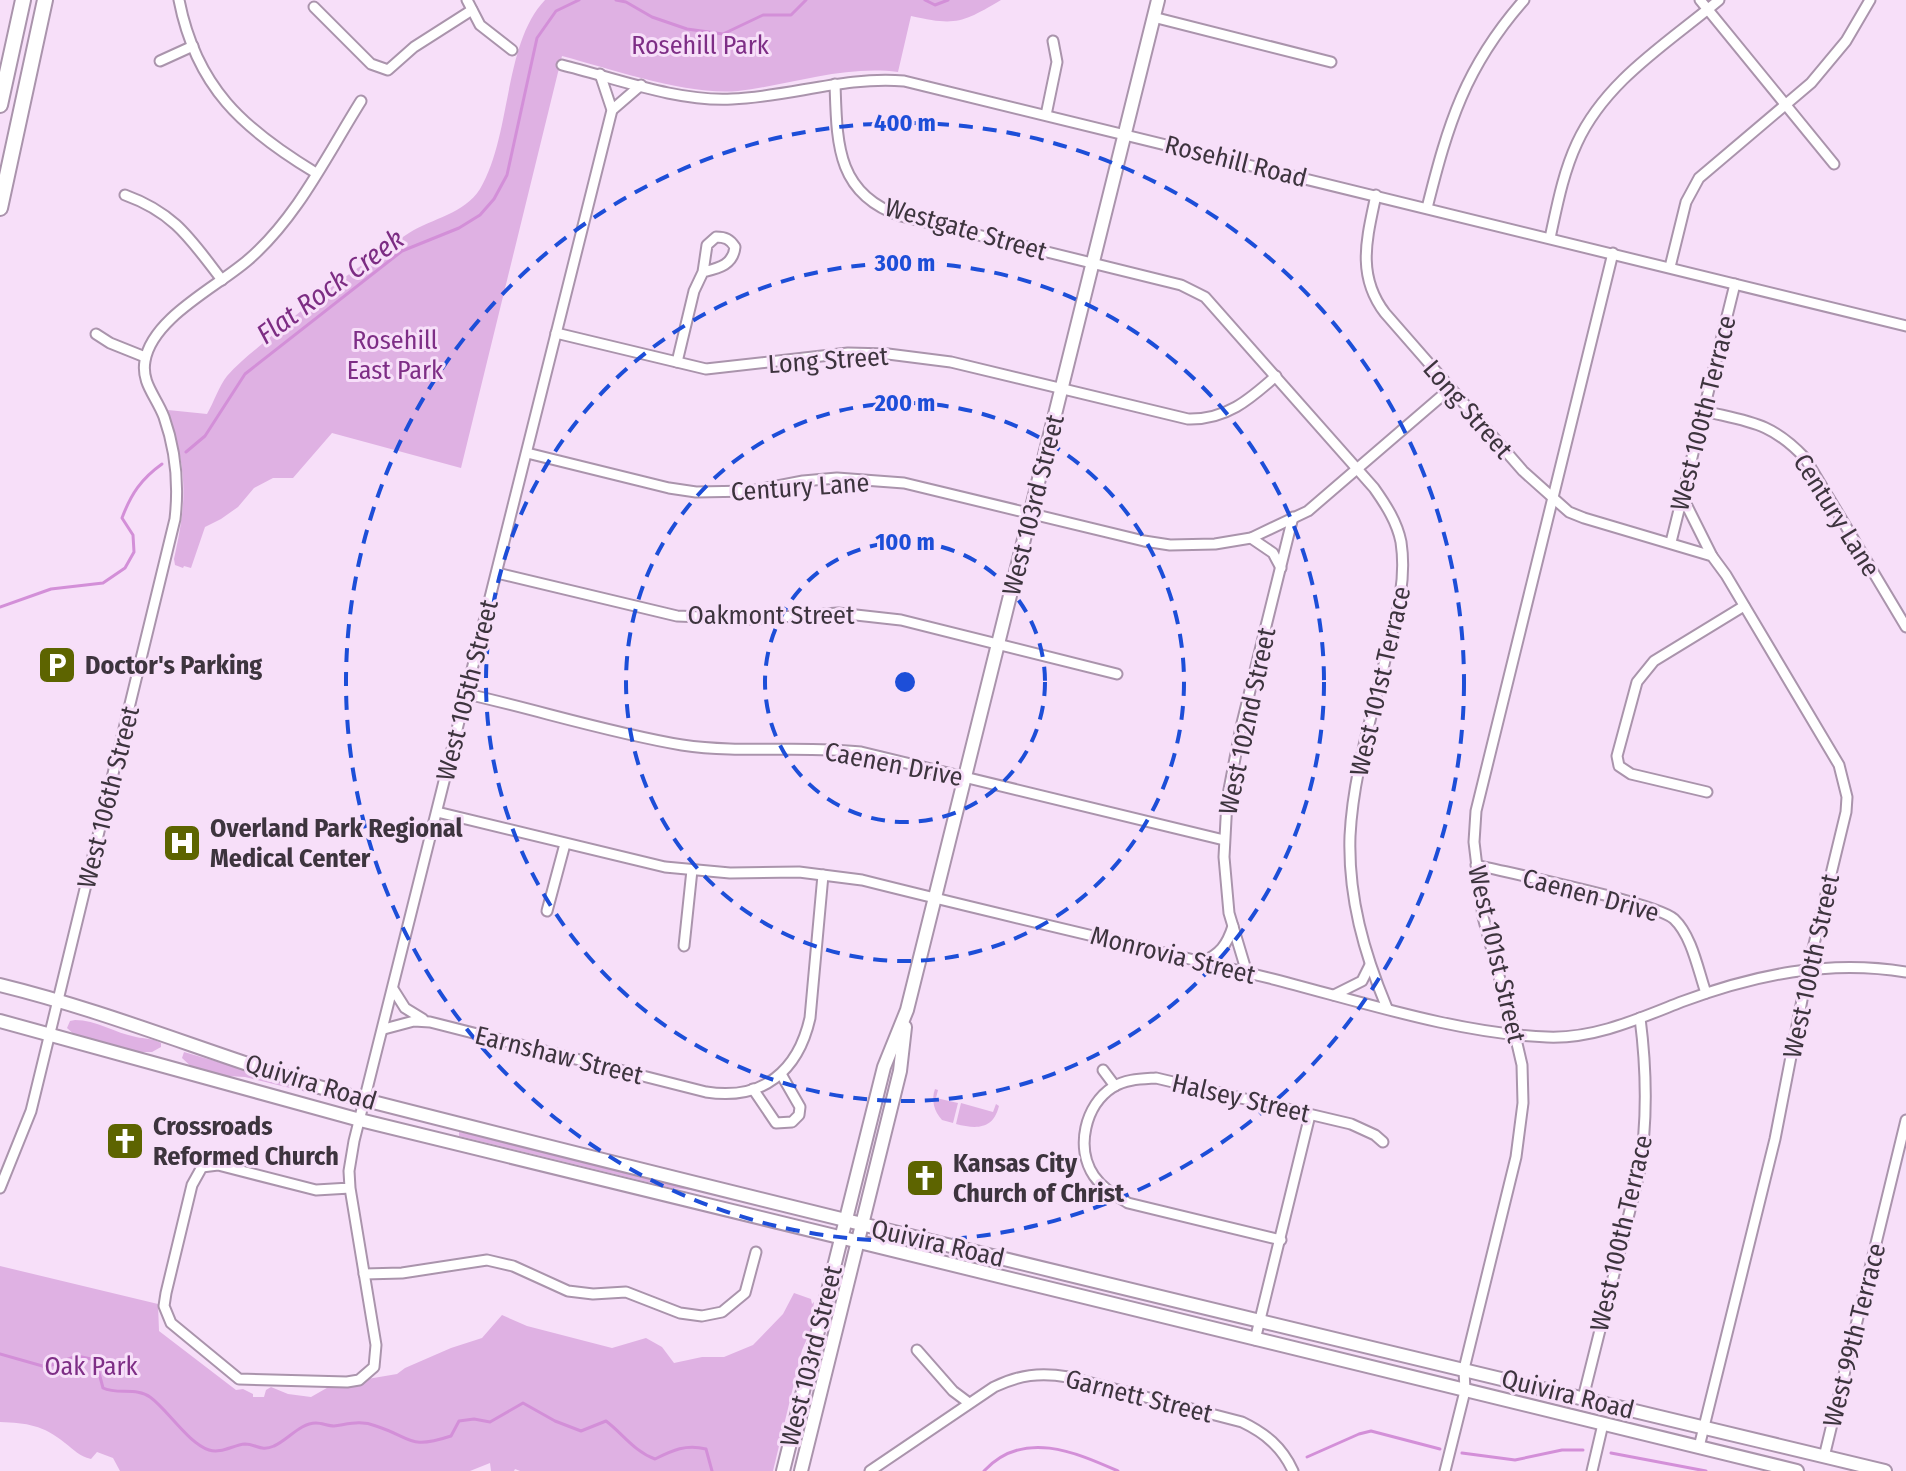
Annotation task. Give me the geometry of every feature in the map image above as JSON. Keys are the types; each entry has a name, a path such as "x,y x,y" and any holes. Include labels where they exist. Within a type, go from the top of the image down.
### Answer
{"highway":[{"path":"0,105 23,0"},
{"path":"0,208 45,0"}],"main road":[{"name":"West 103rd Street","path":"801,1471 900,1071 907,1010 1158,0"},
{"name":"Quivira Road","path":"0,985 60,1001 178,1042 365,1100 845,1220 1885,1471"},
{"name":"West 103rd Street","path":"783,1471 884,1067 907,1010"},
{"name":"Quivira Road","path":"0,1021 360,1120 1797,1471"}],"street":[{"path":"179,0 203,69 228,106 267,143 316,173"},
{"path":"467,0 480,25 512,50"},
{"path":"1427,208 1456,104 1488,45 1524,0"},
{"path":"1700,0 1834,164"},
{"path":"1550,238 1568,167 1587,123 1615,87 1719,0"},
{"path":"1670,267 1686,202 1699,178 1826,67 1857,26 1870,0"},
{"path":"314,7 371,64 388,70 414,47 472,10"},
{"path":"1153,17 1331,62"},
{"path":"1046,115 1057,62 1053,41"},
{"path":"160,61 193,46"},
{"name":"Rosehill Road","path":"562,65 688,96 733,99 877,78 904,81 1906,326"},
{"path":"600,74 612,110 641,85"},
{"name":"Westgate Street","path":"835,84 838,143 844,167 860,192 871,202 901,216 1093,263"},
{"path":"96,334 145,357 149,342 159,331 188,305 249,260 272,236 361,101"},
{"name":"West 105th Street","path":"350,1188 321,1191 218,1165 202,1167 192,1185 166,1293 166,1314 181,1333 239,1379 347,1382 359,1380 374,1367 376,1345 349,1171 612,110"},
{"path":"125,195 151,205 169,218 222,280"},
{"name":"Long Street","path":"1376,195 1364,264 1370,289 1385,313 1523,471 1569,512 1671,542"},
{"name":"West 101st Street","path":"1445,1471 1465,1391 1464,1369 1520,1136 1523,1079 1515,1035 1483,917 1474,842 1480,787 1613,253"},
{"name":"West 101st Terrace","path":"1093,263 1181,285 1205,297 1358,469 1393,518 1404,569 1399,603 1359,766 1350,838 1353,898 1370,965 1387,1008"},
{"path":"677,362 694,291 703,272"},
{"name":"West 100th Terrace","path":"1671,542 1735,284"},
{"name":"Long Street","path":"556,333 716,369 801,357 888,354 951,362 1197,420 1231,412 1276,376"},
{"name":"West 106th Street","path":"0,1188 31,1111 60,1001 175,519 174,456 163,414 143,375 145,357"},
{"name":"Century Lane","path":"527,453 696,492 751,491 826,479 904,483 1144,541 1170,545 1215,544 1251,538 1308,511 1451,388"},
{"name":"Century Lane","path":"1704,411 1764,426 1786,437 1805,458 1906,627"},
{"name":"West 100th Street","path":"1682,497 1712,556 1839,765 1847,797 1808,969 1775,1139 1699,1447"},
{"name":"West 102nd Street","path":"1247,973 1233,926 1225,877 1224,840 1231,773 1293,517"},
{"path":"1251,538 1273,553 1281,568"},
{"path":"1671,542 1712,556"},
{"name":"Oakmont Street","path":"497,573 677,616 721,620 823,613 871,615 1117,674"},
{"path":"1707,792 1631,774 1619,766 1617,756 1637,682 1643,672 1654,661 1744,606"},
{"name":"Caenen Drive","path":"467,694 683,745 748,750 829,748 886,758 1224,840"},
{"name":"Monrovia Street","path":"437,812 632,861 692,870 854,878 1387,1008 1515,1035 1550,1037 1604,1030 1754,977 1808,969 1859,968 1906,972"},
{"path":"547,911 565,844"},
{"name":"Caenen Drive","path":"1476,865 1669,915 1684,932 1706,993"},
{"path":"684,946 692,870"},
{"path":"781,1074 800,1107 799,1115 792,1122 776,1123 753,1089 781,1074 799,1052 810,1018 823,875"},
{"path":"1202,962 1216,956 1228,941 1233,926"},
{"path":"1334,995 1362,981 1370,965"},
{"name":"Earnshaw Street","path":"393,989 405,1008 430,1022"},
{"name":"West 100th Terrace","path":"1583,1398 1644,1144 1647,1084 1640,1018"},
{"name":"Earnshaw Street","path":"384,1029 414,1021 430,1022 717,1094 735,1094 753,1089"},
{"path":"1103,1070 1115,1086 1092,1111 1085,1133 1085,1153 1095,1177 1107,1191 1128,1203 1281,1240"},
{"name":"Halsey Street","path":"1115,1086 1140,1079 1171,1081 1363,1129 1383,1142"},
{"path":"1255,1340 1310,1115"},
{"name":"West 99th Terrace","path":"1824,1457 1906,1120"},
{"path":"364,1274 402,1273 475,1260 497,1261 568,1291 593,1294 626,1292 680,1313 702,1316 722,1312 745,1293 756,1252"},
{"path":"917,1350 953,1391 969,1403"},
{"name":"Garnett Street","path":"870,1471 994,1387 1022,1376 1051,1374 1242,1422 1277,1445 1293,1471"},
{"path":"1592,1471 1603,1424"}],"green space":[{"name":"Rosehill East Park","path":"545,0 1001,0 977,14 958,20 939,21 911,16 898,72 837,73 758,88 718,91 674,86 562,56 461,468 332,433 293,478 273,478 254,488 238,507 205,527 191,568 175,565 183,484 179,451 168,410 207,414 227,376 302,310 409,233 457,210 473,197 480,189 498,143 522,40 531,19"},
{"path":"70,1021 155,1040 161,1043 161,1047 152,1052 139,1052 77,1037 67,1028"},
{"path":"184,1052 332,1095 331,1098 245,1077 196,1071 182,1058"},
{"path":"935,1089 938,1090 936,1098 958,1103 953,1123 942,1120 937,1113 933,1101"},
{"path":"961,1103 993,1112 996,1104 999,1106 988,1124 970,1127 956,1124"},
{"path":"459,1132 484,1135 692,1187 692,1190 672,1188 459,1136"},
{"name":"Oak Park","path":"0,1266 158,1304 159,1331 236,1390 243,1389 253,1397 264,1397 271,1387 288,1394 311,1397 332,1385 397,1374 451,1348 482,1338 502,1315 527,1326 612,1348 646,1338 662,1347 674,1363 702,1357 724,1357 753,1345 783,1314 794,1293 811,1299 812,1304 814,1302 810,1332 802,1350 773,1471 491,1471 490,1463 470,1471 120,1471 113,1458 97,1452 91,1459 87,1458 42,1429 27,1424 0,1422"}],"waterway":[{"name":"Flat Rock Creek","path":"186,452 205,436 245,374 402,251 459,228 480,215 494,199 507,175 537,38 556,11 579,0"},
{"name":"Flat Rock Creek","path":"616,0 687,29 723,34 763,15 791,15 806,0"},
{"name":"Flat Rock Creek","path":"925,0 935,5 948,0"},
{"name":"Flat Rock Creek","path":"0,607 51,589 103,583 125,568 134,552 133,535 122,518 138,488 162,464"},
{"path":"0,1354 46,1367 77,1356 91,1359 98,1369 103,1388 145,1394 193,1441 214,1451 245,1444 269,1448 305,1426 316,1423 334,1426 371,1424 411,1441 426,1442 451,1436 459,1421 474,1419 490,1422 523,1403 581,1431 606,1421 635,1447 655,1459 680,1449 706,1449 712,1471"},
{"path":"1307,1457 1371,1431 1440,1449"},
{"path":"984,1471 999,1458 1032,1448 1067,1452 1118,1471"},
{"path":"1462,1453 1515,1460 1562,1450 1583,1450"},
{"path":"1611,1453 1706,1471"}],"place":[{"name":"Doctor's Parking","path":"57,665"},
{"name":"Overland Park Regional Medical Center","path":"182,843"},
{"name":"Crossroads Reformed Church","path":"125,1141"},
{"name":"Kansas City Church of Christ","path":"925,1178"}],"park label":[{"name":"Rosehill Park","path":"700,45"}]}
